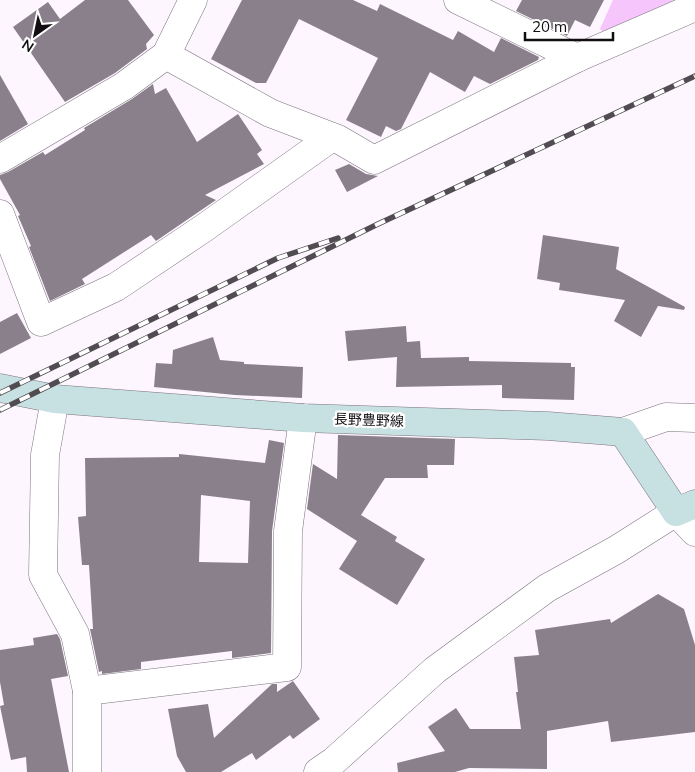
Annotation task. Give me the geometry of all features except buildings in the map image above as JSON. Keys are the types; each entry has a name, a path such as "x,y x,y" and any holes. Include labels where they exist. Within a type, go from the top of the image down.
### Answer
{"main road":[{"name":"長野豊野線","path":"0,388 55,399 303,418 548,426 623,432"},
{"path":"623,432 686,508"}],"street":[{"path":"0,159 124,86 166,54 193,0"},
{"path":"458,0 577,58"},
{"path":"166,54 270,112 332,137 374,160 577,58 695,7"},
{"path":"0,214 41,322 116,287 204,228 332,137"},
{"path":"55,399 45,455 43,575 74,634 87,690 87,772"},
{"path":"623,432 666,417 695,418"},
{"path":"87,690 287,667 288,531 303,418"},
{"path":"318,772 334,761 435,670 547,588 686,508 695,532"}],"shaded area":[{"path":"613,0 677,0 609,36 600,29"}],"railway":[{"path":"0,410 378,224 695,76"},
{"path":"0,393 278,258 338,238"}]}
